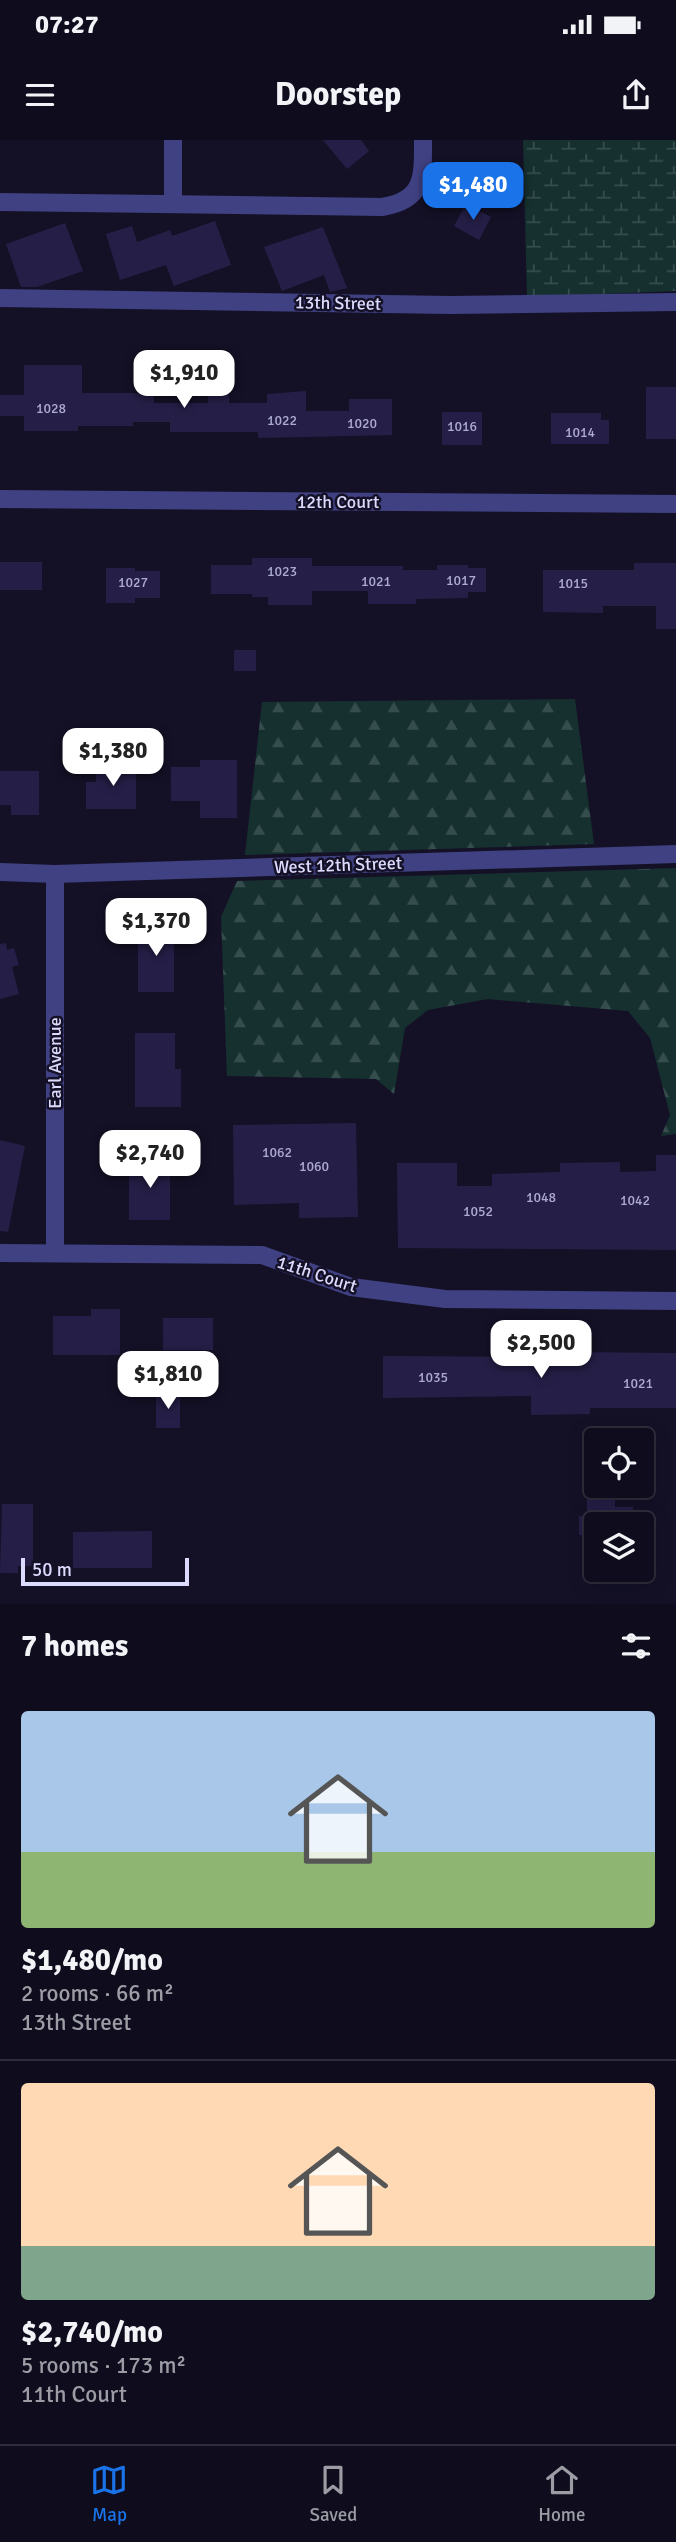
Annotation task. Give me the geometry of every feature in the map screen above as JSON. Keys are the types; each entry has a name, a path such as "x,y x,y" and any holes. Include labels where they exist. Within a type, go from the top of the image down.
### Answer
{"street":[{"path":"173,140 173,204"},
{"path":"0,202 392,205 404,201 419,186 423,168 423,140"},
{"name":"13th Street","path":"0,298 450,305 676,302"},
{"name":"12th Court","path":"0,499 676,503"},
{"name":"West 12th Street","path":"0,872 55,874 676,854"},
{"name":"Earl Avenue","path":"55,874 55,1252"},
{"name":"11th Court","path":"0,1253 262,1255 351,1287 445,1298 676,1301"}],"green space":[{"path":"523,140 676,140 676,291 527,297"},
{"path":"575,699 594,844 245,855 262,702"},
{"path":"676,868 676,1134 661,1136 670,1115 650,1038 628,1011 488,999 428,1010 405,1028 394,1094 376,1079 227,1076 221,917 237,881"}],"building":[{"path":"323,140 361,140 369,151 347,169"},
{"path":"466,204 491,217 479,240 454,226"},
{"path":"215,221 231,265 174,286 166,265 120,280 106,234 132,226 137,242 170,230 172,236"},
{"path":"65,223 83,271 37,287 21,287 6,244"},
{"path":"323,227 347,288 330,292 324,275 282,291 264,247"},
{"path":"24,365 82,365 82,393 154,393 154,403 208,403 208,389 229,389 229,403 267,403 267,394 306,391 306,411 349,411 349,399 392,399 392,435 258,438 258,432 170,432 170,422 133,422 133,426 78,426 78,431 24,431 24,416 0,416 0,395 24,395"},
{"path":"646,387 676,387 676,439 646,439"},
{"path":"442,412 482,412 482,445 442,445"},
{"path":"551,413 601,413 601,420 609,420 609,444 551,444"},
{"path":"252,558 312,558 312,566 403,566 403,570 437,570 437,565 468,565 468,568 486,568 486,592 468,592 468,598 416,599 416,604 368,604 368,591 312,591 312,605 268,605 268,597 252,597 252,594 211,594 211,565 252,565"},
{"path":"0,562 42,562 42,590 0,590"},
{"path":"634,563 676,563 676,629 656,629 656,606 603,606 603,613 543,612 543,570 634,570"},
{"path":"106,568 160,571 160,598 135,598 135,603 106,603"},
{"path":"234,650 256,650 256,671 234,671"},
{"path":"200,760 237,760 237,818 200,818 200,801 171,801 171,767 200,767"},
{"path":"96,765 136,765 136,809 86,809 86,782 96,782"},
{"path":"0,771 39,771 39,815 11,815 11,805 0,805"},
{"path":"138,923 174,923 174,992 138,992"},
{"path":"6,943 7,950 14,948 19,965 12,967 19,994 0,999 0,944"},
{"path":"135,1033 175,1033 175,1069 181,1069 181,1107 135,1107"},
{"path":"356,1123 358,1217 299,1218 299,1203 234,1205 233,1125"},
{"path":"0,1140 25,1146 8,1232 0,1231"},
{"path":"656,1155 676,1155 676,1250 398,1248 397,1163 457,1163 457,1186 492,1186 492,1174 560,1172 560,1163 620,1162 620,1172 656,1171"},
{"path":"129,1161 170,1161 170,1220 129,1220"},
{"path":"91,1309 120,1309 120,1355 53,1355 53,1316 91,1316"},
{"path":"163,1318 213,1318 213,1350 163,1350"},
{"path":"676,1353 676,1408 590,1408 590,1414 531,1415 531,1396 383,1398 383,1356 531,1357 531,1354"},
{"path":"156,1395 180,1395 180,1428 156,1428"},
{"path":"587,1498 615,1498 615,1507 633,1507 633,1512 587,1512"},
{"path":"2,1504 33,1504 33,1566 18,1566 18,1573 0,1573"},
{"path":"579,1516 584,1516 584,1535 579,1535"},
{"path":"152,1531 152,1568 73,1568 73,1532"}]}
